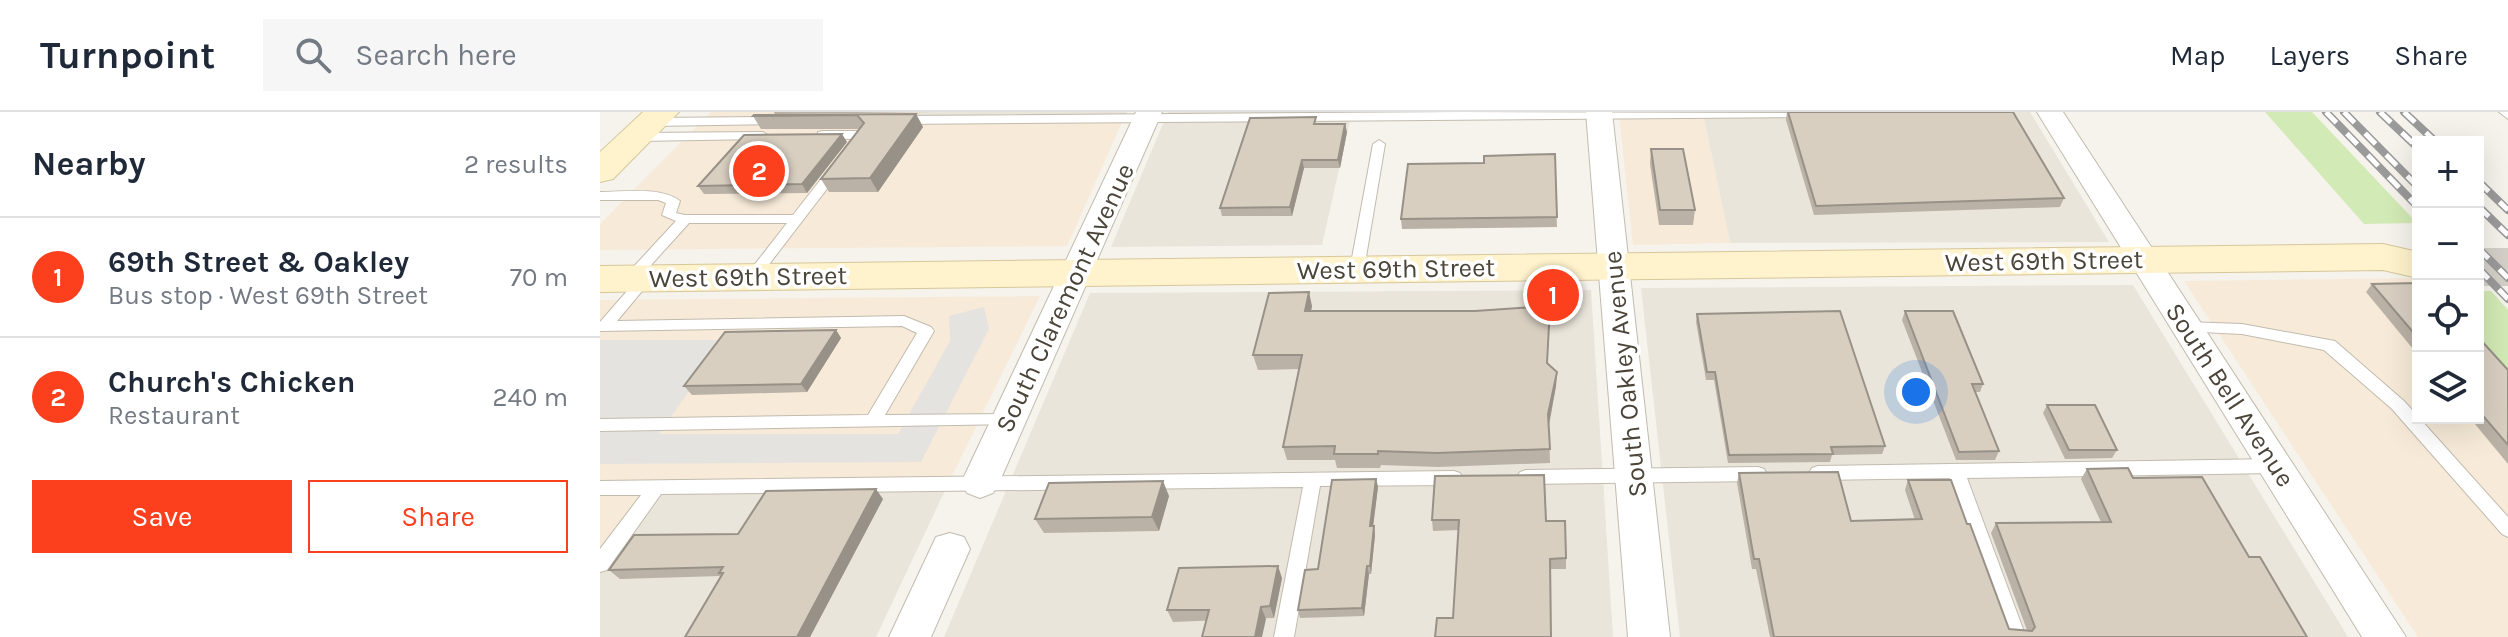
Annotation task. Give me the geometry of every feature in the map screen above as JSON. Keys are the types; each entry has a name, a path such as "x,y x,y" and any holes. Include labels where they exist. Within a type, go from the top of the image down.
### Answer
{"street":[{"name":"South Bell Avenue","path":"2050,112 2385,637"},
{"name":"South Oakley Avenue","path":"1599,113 1649,637"},
{"name":"South Claremont Avenue","path":"980,483 1148,115"},
{"path":"600,171 650,124"},
{"name":"West 69th Street","path":"625,279 2406,256"},
{"path":"910,637 950,549"}],"lane":[{"path":"882,120 916,116 1822,113"},
{"path":"650,124 790,121"},
{"path":"650,124 777,135"},
{"path":"752,277 863,135 806,135"},
{"path":"1357,269 1379,144"},
{"path":"600,196 659,196 673,201 669,215 685,219 798,219"},
{"path":"685,219 625,279 602,329 904,321 926,331 873,422"},
{"path":"2186,327 2242,329 2329,345 2398,405 2508,529"},
{"path":"600,425 1009,420"},
{"path":"1513,477 2276,466"},
{"path":"1956,471 2016,637"},
{"path":"600,488 1467,478"},
{"path":"1284,637 1313,479"},
{"path":"600,564 656,487"}],"shaded area":[{"path":"711,112 919,112 914,119 1124,118 1067,246 600,250 600,224"},
{"path":"919,112 1127,112 1124,118 913,120"},
{"path":"1168,112 1578,114 1351,116 1322,245 1111,247"},
{"path":"1619,112 2030,112 2109,242 1730,243 1703,114"},
{"path":"1703,113 1730,243 1633,245 1619,114"},
{"path":"2412,278 2412,424 2484,424 2484,411 2508,382 2508,637 2418,637 2184,281"},
{"path":"2133,285 2348,637 1680,637 1641,288"},
{"path":"1591,290 1613,637 944,637 1090,293"},
{"path":"1040,296 948,484 656,487 600,564 600,300"},
{"path":"984,307 989,329 921,462 600,464 600,340 725,340 659,434 898,434 950,341 949,316"},
{"path":"948,484 876,637 600,637 600,564 656,487"}],"green space":[{"path":"2265,112 2312,112 2412,218 2412,223 2364,224"},
{"path":"2484,291 2491,291 2508,310 2508,382 2484,355"}],"building":[{"path":"1788,112 2013,112 2064,198 1816,206"},
{"path":"916,114 870,178 821,179 864,123 857,115 753,116 754,115"},
{"path":"1316,117 1314,124 1345,124 1338,160 1302,160 1290,207 1220,208 1250,118"},
{"path":"842,134 802,184 698,186 744,135"},
{"path":"1651,149 1683,149 1695,210 1660,210"},
{"path":"1555,154 1557,217 1401,219 1408,164 1484,163 1484,156"},
{"path":"2412,283 2412,331 2372,284"},
{"path":"1309,292 1305,311 1475,311 1550,306 1547,363 1557,372 1548,414 1550,449 1334,454 1335,446 1283,447 1302,355 1253,355 1269,293"},
{"path":"1840,311 1885,446 1831,447 1833,454 1729,455 1715,372 1707,372 1697,314"},
{"path":"1905,311 1953,311 1983,384 1972,384 1999,451 1959,452"},
{"path":"836,330 801,384 684,386 725,332"},
{"path":"2484,344 2508,370 2508,445 2484,417"},
{"path":"2047,405 2095,405 2117,450 2069,450"},
{"path":"2128,468 2133,478 2202,477 2249,557 2260,557 2307,637 1774,637 1759,559 1754,559 1739,473 1838,472 1851,521 1922,519 1908,480 1951,480 2009,629 2032,631 2035,627 1996,523 2111,522 2087,469"},
{"path":"1544,475 1546,521 1565,521 1566,558 1550,559 1551,637 1435,637 1437,618 1453,618 1459,520 1432,520 1435,476"},
{"path":"1376,479 1370,526 1374,526 1370,566 1367,566 1362,608 1298,610 1305,570 1318,569 1332,480"},
{"path":"1163,481 1152,517 1035,519 1049,483"},
{"path":"876,489 797,637 685,637 723,573 719,573 723,567 609,570 634,535 738,534 766,491"},
{"path":"1278,566 1270,606 1261,607 1255,637 1202,637 1209,610 1167,610 1179,568"}],"tunnel":[{"path":"2484,267 2508,267"}],"railway":[{"path":"2326,112 2412,201"},
{"path":"2344,112 2412,181"},
{"path":"2380,112 2412,142"},
{"path":"2404,112 2430,136"},
{"path":"2484,187 2508,210"},
{"path":"2480,208 2508,235"},
{"path":"2484,254 2508,278"},
{"path":"2484,274 2508,299"}],"place":[{"name":"Church's Chicken","path":"759,171"},
{"name":"69th Street & Oakley","path":"1553,295"}]}
